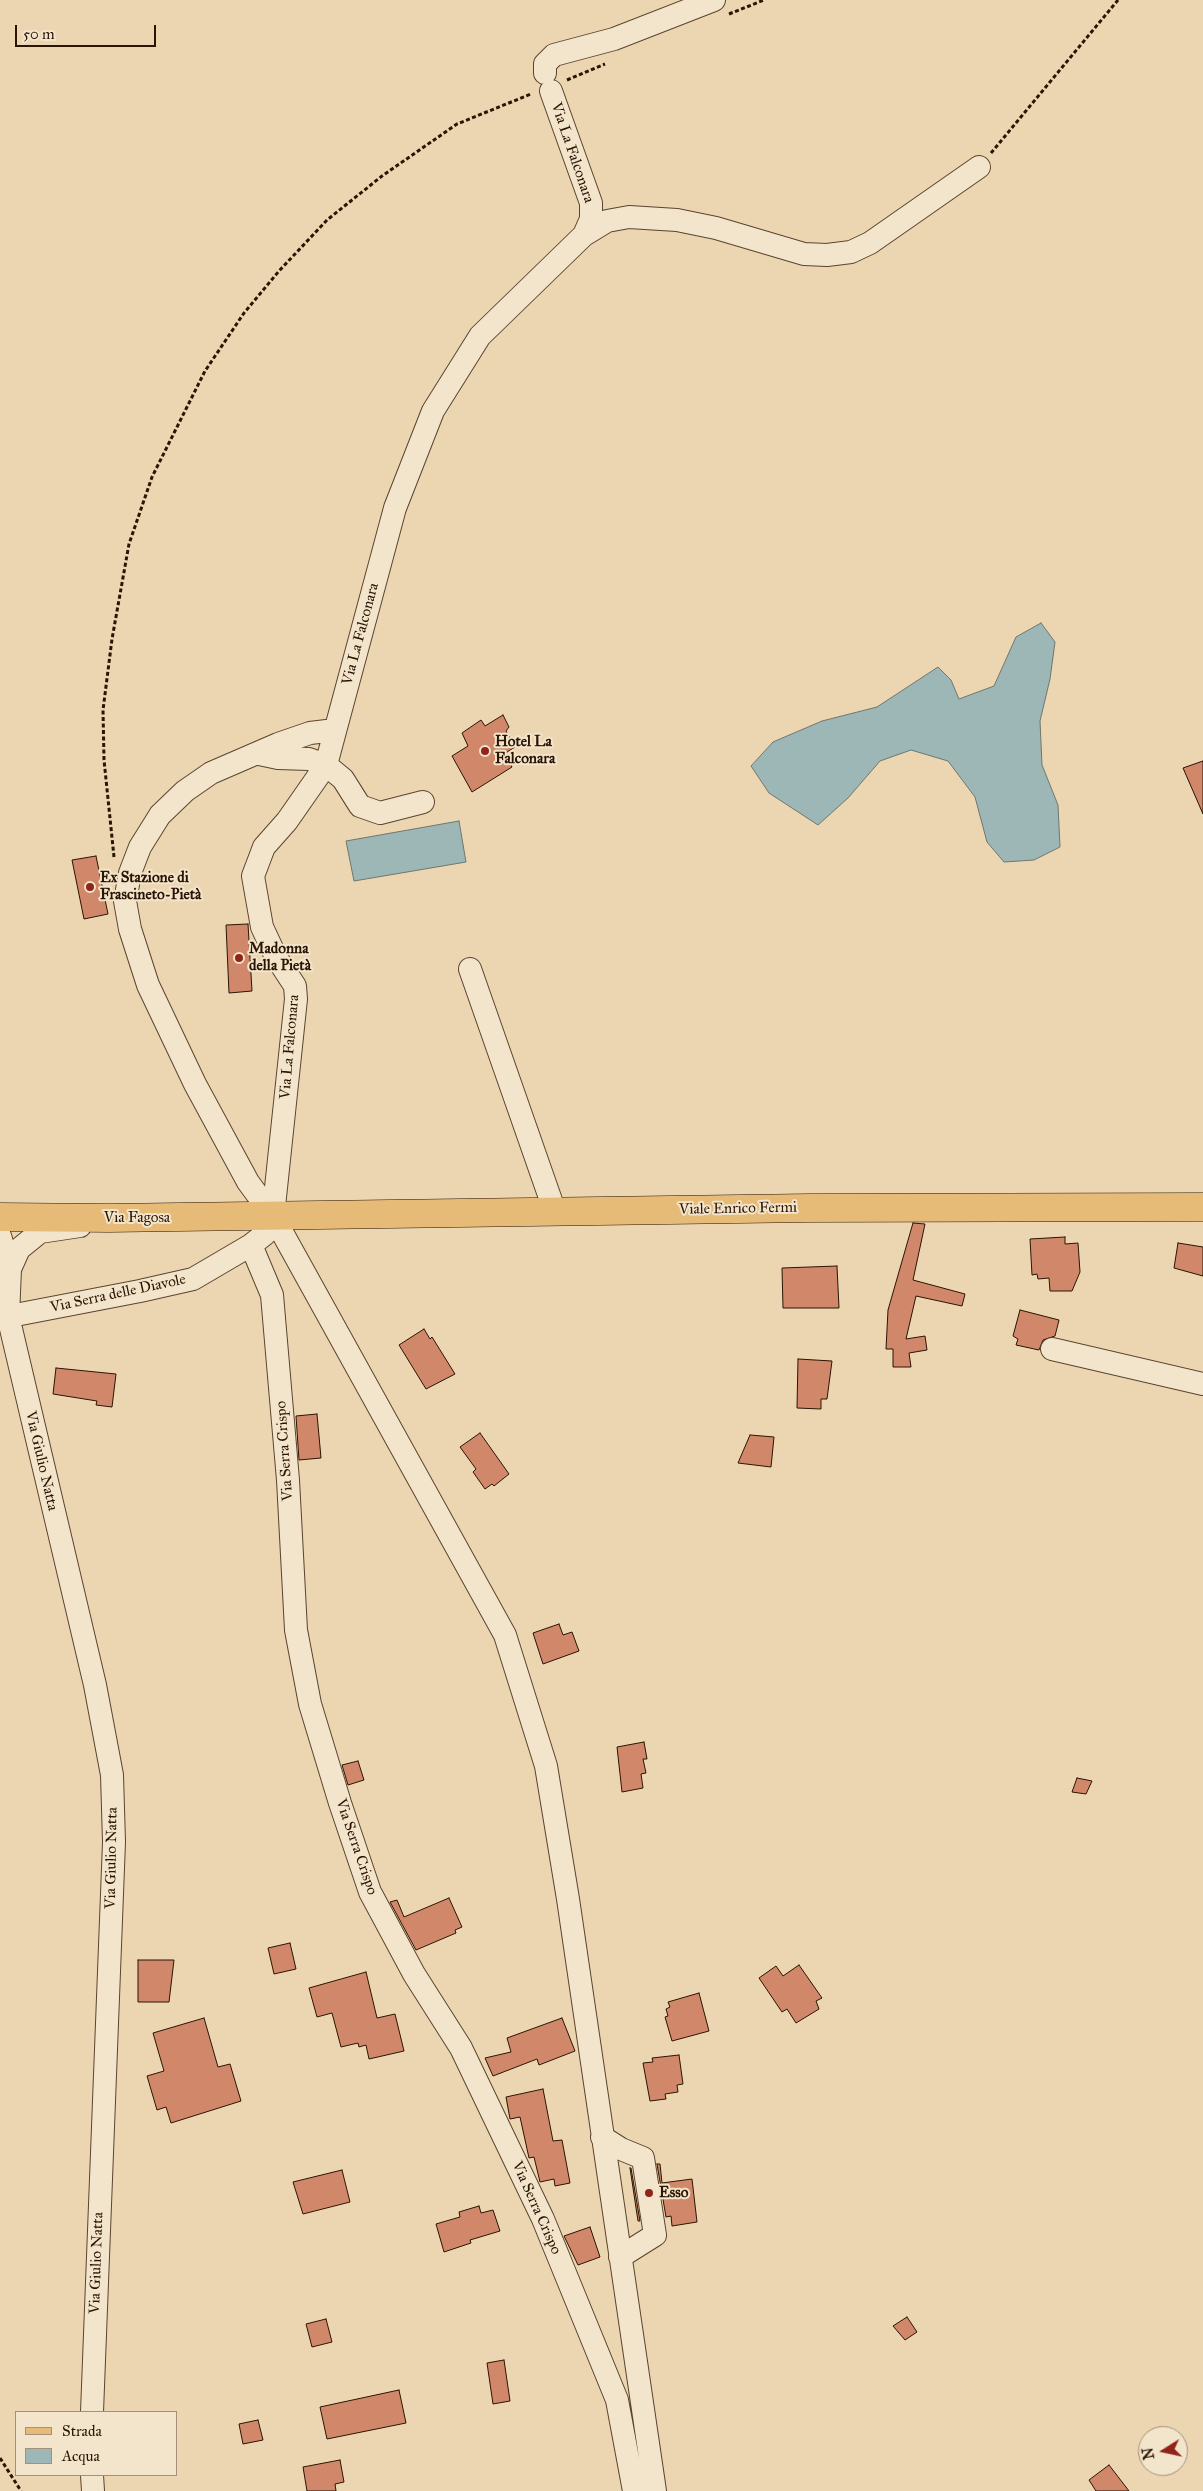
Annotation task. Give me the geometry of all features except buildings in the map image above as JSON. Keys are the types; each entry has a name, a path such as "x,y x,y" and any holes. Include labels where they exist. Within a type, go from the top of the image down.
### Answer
{"main road":[{"name":"Viale Enrico Fermi","path":"273,1216 809,1208 1203,1207"},
{"name":"Via Fagosa","path":"0,1217 273,1216"}],"street":[{"path":"550,84 545,64 554,55 721,7"},
{"name":"Via La Falconara","path":"273,1216 296,999 295,986 276,956 262,927 253,876 264,847 287,821 326,765 395,508 433,411 480,336 584,235 591,219 591,203 550,84"},
{"path":"584,235 607,221 629,217 677,220 716,228 804,254 827,255 852,252 870,243 979,167"},
{"path":"336,730 310,733 278,744 212,774 185,791 160,814 140,847 130,873 124,901 130,929 148,985 194,1084 248,1182 273,1216 505,1635 546,1766 655,2491"},
{"path":"259,754 278,758 309,759 326,765 343,778 360,806 380,813 423,802"},
{"path":"470,969 555,1212"},
{"name":"Via Serra delle Diavole","path":"3,1311 193,1279 251,1245 265,1234 273,1216"},
{"path":"10,1269 19,1248 40,1232 72,1229 109,1218"},
{"path":"0,1236 10,1269"},
{"name":"Via Serra Crispo","path":"251,1245 272,1295 288,1480 296,1630 310,1704 340,1803 370,1892 414,1974 461,2048 543,2219 617,2400 634,2491"},
{"name":"Via Giulio Natta","path":"10,1269 3,1311 95,1685 112,1774 114,1842 92,2411"},
{"path":"1052,1349 1203,1384"},
{"path":"602,2137 621,2149 643,2158 654,2226 655,2235 620,2257"},
{"path":"92,2476 93,2491"}],"path":[{"path":"721,7 764,0"},
{"path":"979,167 1118,0"},
{"path":"115,865 104,760 104,710 112,639 129,544 152,477 205,371 244,313 279,271 327,220 382,176 457,124 550,84 611,62"},
{"path":"0,2458 21,2491"}],"water":[{"path":"1041,623 1055,642 1050,679 1040,721 1042,765 1058,805 1060,847 1034,860 1004,862 987,842 975,797 948,761 911,750 880,761 848,798 818,825 769,793 751,766 773,742 822,721 877,707 938,667 951,680 959,699 994,686 1016,637"},
{"path":"459,821 466,862 354,881 346,841"}],"place":[{"name":"Hotel La Falconara","path":"485,751"},
{"name":"Ex Stazione di Frascineto-Pietà","path":"90,887"},
{"name":"Madonna della Pietà","path":"239,958"},
{"name":"Esso","path":"649,2193"}]}
